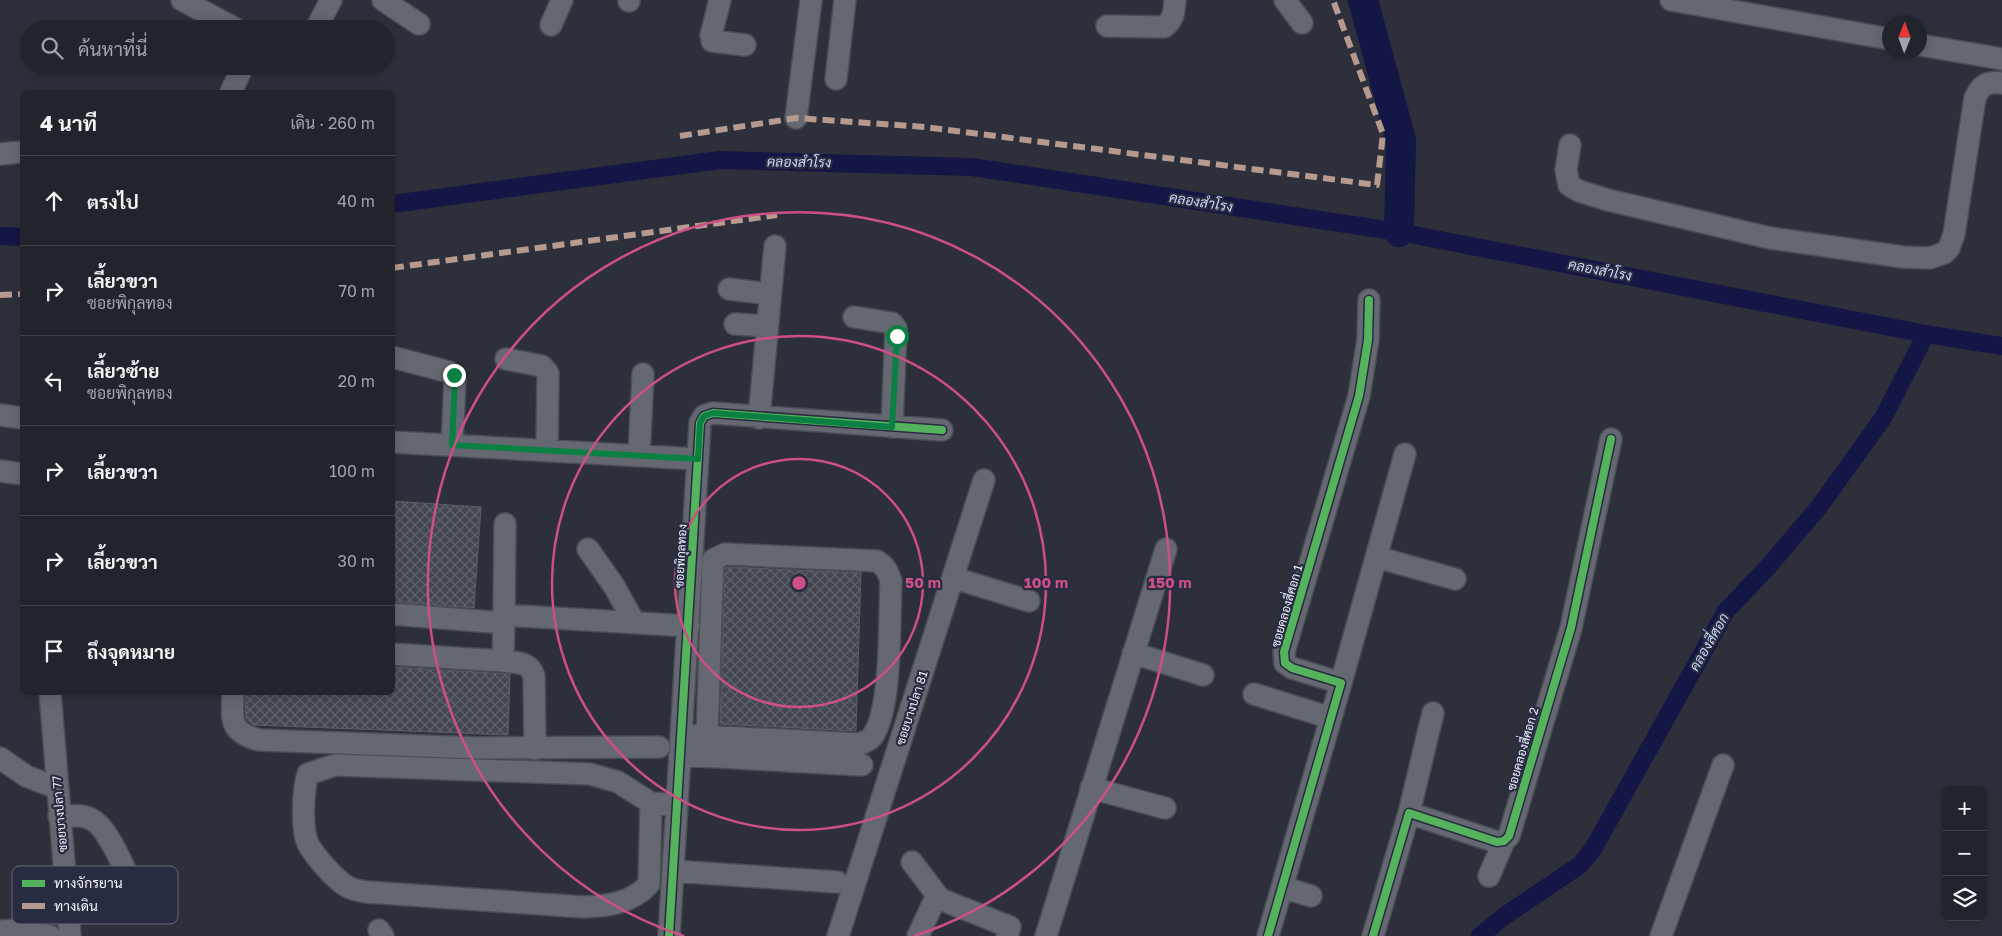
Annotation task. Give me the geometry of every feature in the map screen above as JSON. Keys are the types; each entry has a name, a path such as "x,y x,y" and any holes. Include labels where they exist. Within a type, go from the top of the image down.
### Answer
{"street":[{"path":"182,0 219,20"},
{"path":"321,20 331,0"},
{"path":"383,0 419,24"},
{"path":"551,25 562,0"},
{"path":"720,0 711,34 712,41 716,43 745,45"},
{"path":"796,118 811,0"},
{"path":"836,79 845,0"},
{"path":"1107,26 1164,27 1170,23 1174,14 1175,0"},
{"path":"1285,0 1302,23"},
{"path":"1672,0 1882,38"},
{"path":"1927,46 2002,59"},
{"path":"232,90 240,75"},
{"path":"1570,145 1566,170 1570,185 1579,191 1608,200 1770,238 1903,257 1930,258 1949,248 1954,234 1975,98 1979,88 1989,82 2002,84"},
{"path":"0,154 20,152"},
{"path":"759,418 775,246"},
{"path":"729,289 770,294"},
{"name":"ซอยคลองสี่ศอก 1","path":"1341,683 1292,668 1285,663 1284,652 1359,396 1368,340 1369,300"},
{"path":"854,317 892,323 896,328 892,427"},
{"path":"735,324 767,326"},
{"path":"395,358 454,375 452,445"},
{"path":"506,358 542,366 548,373 547,451"},
{"path":"640,456 643,374"},
{"name":"ซอยพิกุลทอง","path":"669,936 677,805 675,746 689,626 700,423 704,416 713,413 759,418 942,430"},
{"name":"ซอยคลองสี่ศอก 2","path":"1489,876 1504,841 1509,836 1571,628 1611,439"},
{"path":"395,442 698,459"},
{"path":"1268,936 1405,454"},
{"path":"0,471 20,474"},
{"name":"ซอยบางปลา 81","path":"838,936 984,480"},
{"path":"503,661 505,524"},
{"path":"588,549 614,586 634,622"},
{"path":"1046,936 1166,549"},
{"path":"675,746 707,736 860,744 869,741 875,733 882,713 886,690 891,581 888,570 877,561 725,554 713,560 707,736"},
{"path":"1376,557 1455,579"},
{"path":"954,578 1029,601"},
{"path":"395,614 634,622 689,626"},
{"path":"1134,653 1203,674"},
{"path":"395,654 503,661 525,664 531,668 534,676 535,749"},
{"path":"1254,694 1331,718"},
{"name":"ซอยบางปลา 77","path":"50,695 64,866"},
{"path":"233,695 234,726 239,732 259,740 535,749 675,746 862,765"},
{"path":"1373,936 1409,813 1433,713"},
{"path":"0,758 26,776 57,788"},
{"path":"651,803 649,884 641,893 628,900 602,906 584,907 366,892 350,889 342,884 313,852 304,830 305,784 308,774 335,765 590,774 618,782 651,803 677,805"},
{"path":"1661,936 1723,765"},
{"path":"1092,788 1165,808"},
{"path":"1409,813 1498,842 1504,841"},
{"path":"59,816 82,816 92,819 103,829 123,866"},
{"path":"912,862 940,899 1010,927 1007,936"},
{"path":"673,871 837,882"},
{"path":"1282,887 1311,896"},
{"path":"918,936 937,895"},
{"path":"0,931 15,930 50,936"}],"building":[{"path":"395,501 481,507 474,608 395,602"},
{"path":"725,568 861,573 856,731 720,724"},
{"path":"395,667 510,674 508,735 253,725 246,719 245,695 395,695"}],"waterway":[{"path":"1363,0 1401,140 1399,232"},
{"name":"คลองสำโรง","path":"395,204 720,160 972,167 1399,232 1926,334 2002,346"},
{"name":"คลองสำโรง","path":"0,236 20,237"},
{"name":"คลองสี่ศอก","path":"1480,936 1503,917 1580,865 1593,849 1726,611 1767,568 1819,507 1883,418 1926,334"}],"marked path":[{"path":"680,136 796,118 925,127 1377,185 1383,134 1333,0"},
{"path":"395,268 777,215"},
{"path":"0,295 20,294"}],"cycle path":[{"path":"1268,936 1341,683 1292,668 1285,663 1284,652 1359,396 1368,340 1369,300"},
{"path":"669,936 700,423 704,416 713,413 942,430"},
{"path":"1373,936 1409,813 1497,842 1504,841 1509,836 1571,628 1611,439"}],"route":[{"path":"454,375 452,445 698,459 700,423 704,416 713,413 892,427 897,336"}]}
